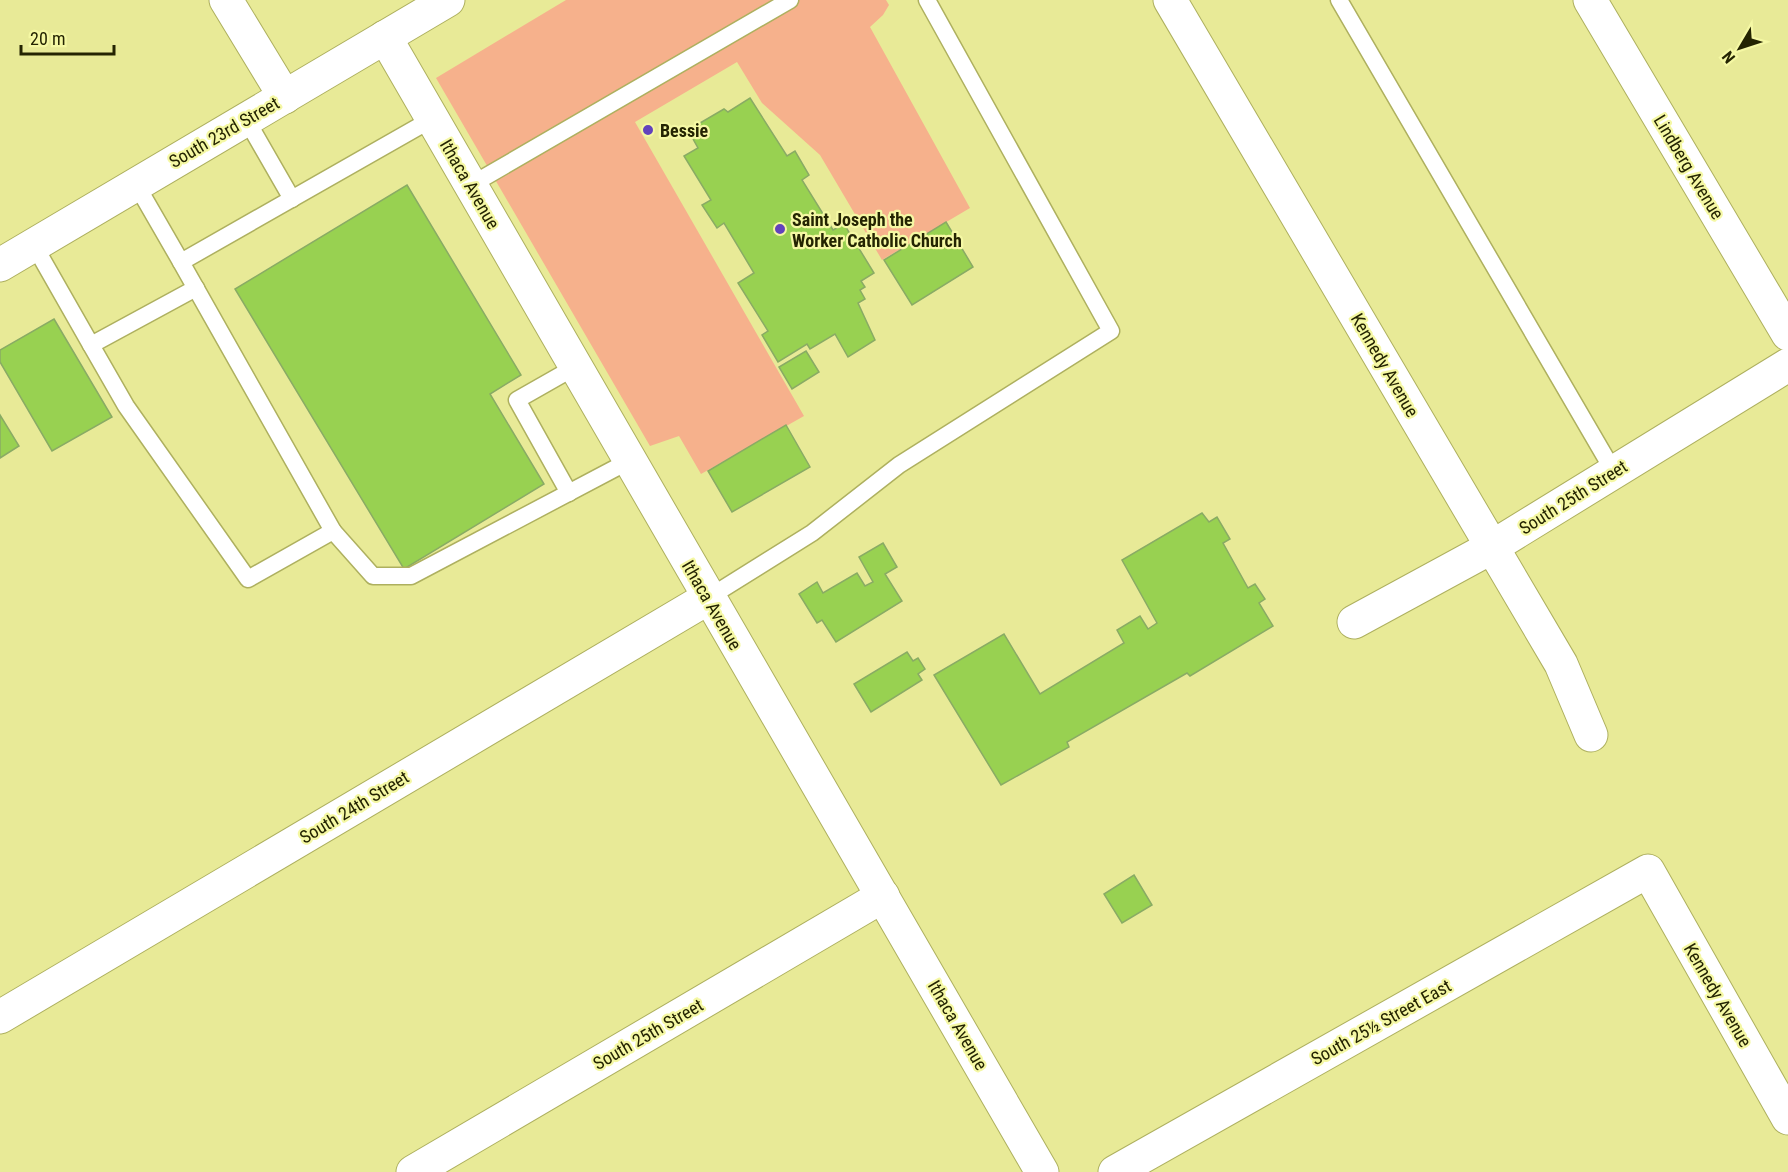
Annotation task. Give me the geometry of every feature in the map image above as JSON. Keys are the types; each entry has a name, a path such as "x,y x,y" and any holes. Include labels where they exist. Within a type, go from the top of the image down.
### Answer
{"street":[{"path":"226,0 285,97"},
{"name":"South 23rd Street","path":"0,265 448,0"},
{"name":"Kennedy Avenue","path":"1170,0 1561,664 1591,735"},
{"name":"Lindberg Avenue","path":"1590,0 1788,334"},
{"name":"Ithaca Avenue","path":"385,37 1042,1172"},
{"name":"South 25th Street","path":"1354,622 1492,547 1788,365"},
{"name":"South 24th Street","path":"0,1017 708,598"},
{"name":"Kennedy Avenue","path":"1647,871 1788,1118"},
{"name":"South 25½ Street East","path":"1115,1172 1647,871"},
{"name":"South 25th Street","path":"413,1172 883,896"}],"lane":[{"path":"471,185 790,0"},
{"path":"708,598 812,533 899,465 1111,331 927,0"},
{"path":"1339,0 1614,472"},
{"path":"246,119 292,199"},
{"path":"181,262 432,119"},
{"path":"136,184 333,531 373,576 411,576 629,461"},
{"path":"34,245 126,406 248,579 333,531"},
{"path":"91,345 196,288"},
{"path":"569,493 517,400 575,367"}],"shaded area":[{"path":"566,0 886,0 889,5 883,15 870,27 970,208 882,260 820,155 762,103 737,62 635,122 804,416 701,474 679,436 650,446 436,78"}],"building":[{"name":"Saint Joseph the Worker Catholic Church","path":"750,98 787,156 795,151 809,175 802,180 833,230 844,224 874,273 861,281 865,287 860,290 865,299 858,303 875,340 848,357 835,334 810,349 807,344 778,362 762,335 768,331 738,283 754,273 724,223 717,228 702,205 711,200 684,156 698,148 688,130 724,109 728,112"},
{"path":"407,185 521,375 490,394 544,484 404,569 235,289"},
{"path":"946,222 973,267 912,305 884,260"},
{"path":"54,319 112,417 52,451 0,362 0,350"},
{"path":"806,351 819,372 792,389 779,367"},
{"path":"0,415 19,446 0,458"},
{"path":"786,425 810,467 732,512 708,471"},
{"path":"1202,513 1209,522 1217,517 1230,539 1223,543 1248,588 1255,584 1265,599 1259,603 1273,626 1190,676 1187,673 1067,742 1069,747 1001,785 934,675 1004,634 1040,694 1124,643 1117,630 1140,616 1148,629 1157,623 1122,560"},
{"path":"883,543 897,567 885,574 902,601 836,642 822,620 817,623 799,594 817,582 823,593 857,573 865,586 873,582 859,557"},
{"path":"907,652 913,661 918,658 925,669 918,674 922,680 871,712 854,684"},
{"path":"1134,875 1152,905 1122,923 1104,894"}],"place":[{"name":"Bessie","path":"648,130"},
{"name":"Saint Joseph the Worker Catholic Church","path":"780,229"}]}
